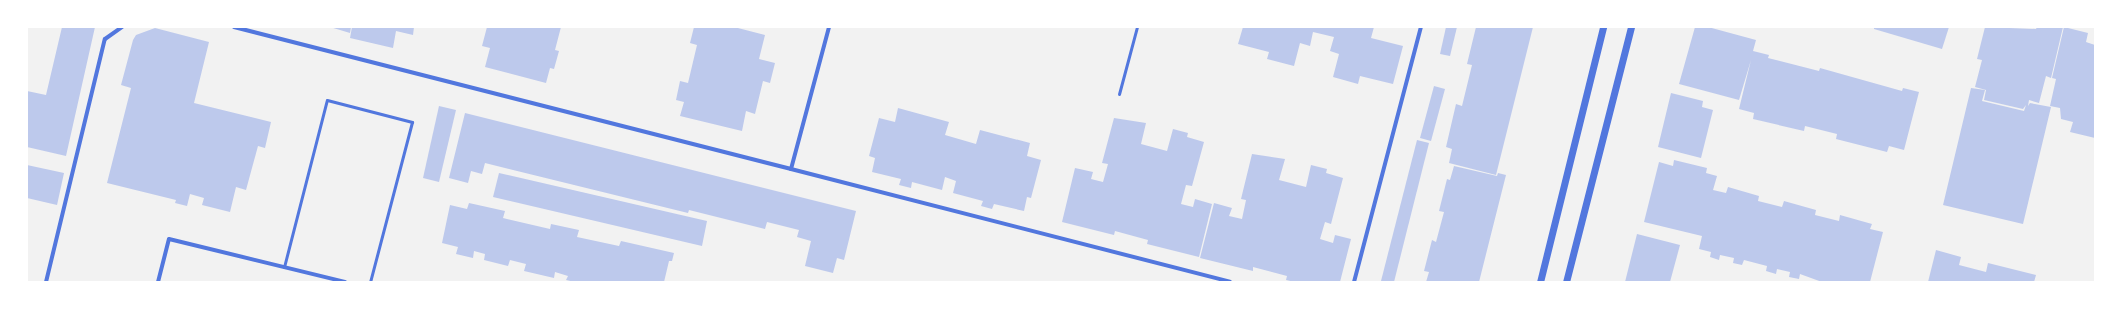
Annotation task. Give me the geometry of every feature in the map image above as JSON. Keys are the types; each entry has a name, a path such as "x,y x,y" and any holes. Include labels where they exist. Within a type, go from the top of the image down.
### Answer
{"street":[{"path":"46,282 105,39 122,27"},
{"path":"234,27 1230,282"},
{"path":"790,169 829,27"},
{"path":"1354,282 1421,27"},
{"path":"1540,282 1603,27"},
{"path":"1566,282 1631,27"},
{"path":"158,282 169,238 345,282"}],"lane":[{"path":"1119,94 1137,27"},
{"path":"284,267 327,100 412,122 370,282"}],"building":[{"path":"62,27 95,27 66,156 27,147 27,91 46,95"},
{"path":"330,27 351,27 350,33"},
{"path":"352,27 414,27 413,35 396,31 393,48 350,38"},
{"path":"487,27 561,27 555,50 559,51 554,69 550,68 546,83 485,67 490,48 482,46"},
{"path":"694,27 734,27 765,35 759,59 775,63 770,83 763,81 755,114 746,111 742,131 680,116 684,102 676,100 680,81 688,83 697,45 690,43"},
{"path":"1243,27 1374,27 1371,38 1403,46 1393,84 1360,76 1358,84 1333,77 1339,54 1330,51 1334,37 1313,32 1310,46 1300,43 1294,66 1267,59 1269,52 1238,44"},
{"path":"1446,27 1457,27 1450,56 1440,54"},
{"path":"1476,27 1533,27 1496,175 1449,163 1452,149 1446,147 1456,104 1462,106 1472,65 1467,64"},
{"path":"1695,27 1708,27 1756,40 1753,51 1769,55 1768,58 1819,71 1820,68 1902,91 1903,88 1919,92 1904,150 1889,146 1887,152 1836,139 1837,134 1805,126 1804,131 1753,119 1754,113 1739,109 1751,60 1739,100 1679,84"},
{"path":"1874,27 1949,27 1942,49 1874,29"},
{"path":"1985,27 2036,29 2037,27 2063,27 2051,78 2046,76 2039,103 2029,100 2028,106 2030,103 2051,107 2023,224 1943,205 1971,88 1985,90 1982,101 2024,111 2026,105 2023,109 1984,100 1986,90 1975,87 1982,60 1977,59"},
{"path":"2064,27 2088,33 2086,42 2095,45 2095,138 2070,132 2073,122 2061,119 2060,108 2050,106 2056,79 2052,78"},
{"path":"155,28 209,42 194,103 271,122 265,148 258,146 246,190 236,187 230,212 202,205 204,198 190,194 187,206 175,203 176,200 107,183 131,88 121,85 133,40 136,35"},
{"path":"1434,86 1445,89 1431,141 1420,138"},
{"path":"1671,93 1703,101 1702,107 1713,110 1701,158 1658,147"},
{"path":"439,106 456,110 439,182 423,178"},
{"path":"898,108 949,122 945,135 976,144 980,130 1030,143 1027,156 1041,160 1031,198 1027,197 1024,211 994,204 992,209 981,206 983,201 953,193 956,181 945,177 942,190 912,182 911,188 899,185 901,179 872,172 875,158 869,156 879,118 895,122"},
{"path":"465,113 856,211 844,260 837,258 833,273 805,266 811,241 797,237 799,230 767,222 765,229 689,210 688,213 485,163 482,174 471,171 468,183 449,178"},
{"path":"1114,118 1146,123 1141,144 1167,151 1173,129 1188,133 1187,137 1204,142 1192,186 1186,185 1181,204 1193,207 1195,199 1212,204 1199,257 1147,244 1148,240 1115,231 1114,235 1062,222 1075,168 1093,172 1091,179 1103,182 1108,164 1102,163"},
{"path":"1417,140 1429,143 1394,282 1384,282 1381,281"},
{"path":"1252,154 1285,159 1279,180 1306,187 1311,165 1327,169 1326,173 1343,178 1331,224 1325,222 1320,239 1333,243 1335,235 1351,239 1340,282 1295,282 1286,280 1287,276 1253,267 1253,271 1200,258 1214,203 1232,208 1229,216 1242,219 1246,200 1241,199"},
{"path":"1674,160 1707,168 1706,173 1717,176 1713,190 1726,193 1728,187 1759,196 1758,201 1782,207 1784,201 1816,210 1815,215 1839,221 1840,215 1872,224 1870,229 1883,232 1870,282 1822,282 1800,274 1799,279 1789,277 1790,272 1777,269 1776,274 1766,271 1767,266 1744,260 1742,265 1733,263 1734,258 1720,255 1719,260 1710,257 1711,252 1699,249 1702,236 1644,222 1659,162 1673,166"},
{"path":"27,165 64,173 57,205 27,198"},
{"path":"1454,166 1497,176 1498,173 1506,175 1479,282 1426,282 1429,272 1424,271 1432,240 1436,242 1444,212 1439,211 1447,179 1450,180"},
{"path":"499,173 707,221 702,246 493,197"},
{"path":"469,203 505,211 503,218 550,229 551,224 579,230 577,237 619,246 621,241 674,253 672,261 669,261 664,282 575,282 566,280 568,276 555,272 554,278 524,271 526,264 510,260 508,266 484,260 485,254 474,251 473,258 456,254 458,247 442,243 450,205 467,209"},
{"path":"1637,234 1680,245 1670,282 1625,282"},
{"path":"1936,250 1961,257 1959,265 1986,272 1988,263 2036,275 2034,282 1928,282"}]}
